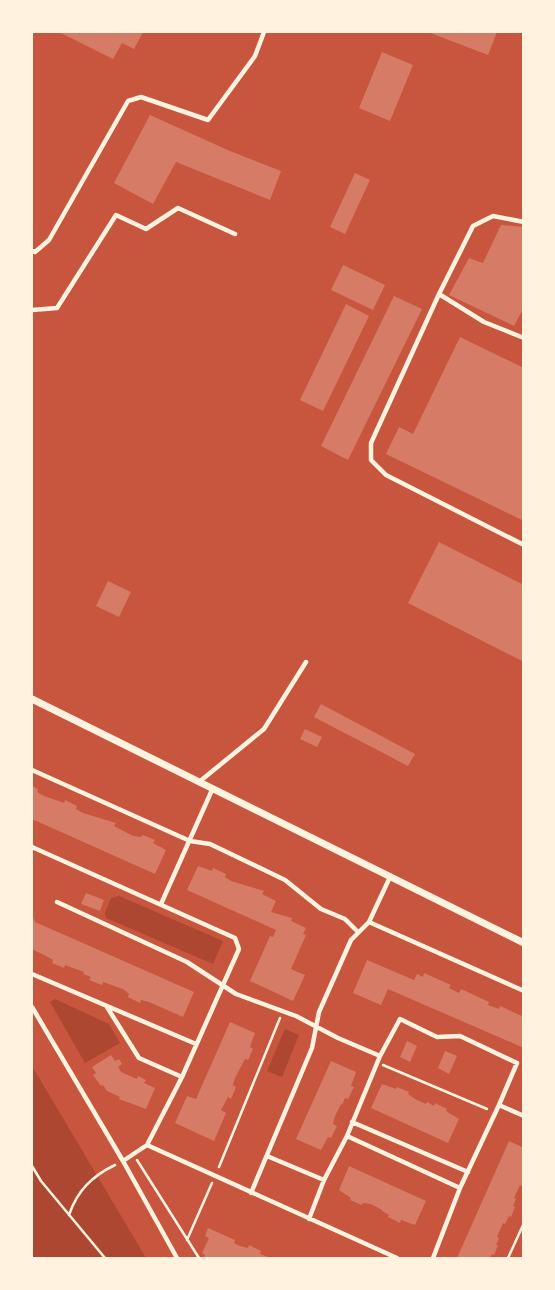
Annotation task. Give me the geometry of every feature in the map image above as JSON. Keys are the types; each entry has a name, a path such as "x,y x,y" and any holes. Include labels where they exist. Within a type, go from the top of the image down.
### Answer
{"street":[{"path":"32,699 523,943"}],"lane":[{"path":"32,251 35,252 49,240 128,101 141,97 208,120 255,56 264,32"},
{"path":"32,310 57,308 116,215 146,229 178,208 235,234"},
{"path":"523,222 494,216 473,226 371,443 371,460 386,475 523,545"},
{"path":"439,295 484,322 523,338"},
{"path":"198,783 215,766 264,729 306,662"},
{"path":"32,770 190,841 210,845 285,880 321,909 345,919 358,932"},
{"path":"161,904 212,790"},
{"path":"32,847 235,938 239,949 182,1077 147,1145 123,1161"},
{"path":"251,1193 312,1048 315,1025 351,940 369,922 391,876"},
{"path":"57,902 187,962 222,986 380,1056"},
{"path":"369,922 523,991"},
{"path":"32,974 196,1044"},
{"path":"105,1005 139,1058 182,1077"},
{"path":"32,1007 177,1258"},
{"path":"309,1219 377,1062 400,1019 437,1037 460,1036 517,1063 460,1188 433,1258"},
{"path":"499,1105 523,1115"},
{"path":"352,1122 468,1172"},
{"path":"347,1136 460,1188"},
{"path":"147,1145 397,1258"},
{"path":"267,1156 324,1180"}],"path":[{"path":"187,1240 283,1011"},
{"path":"377,1062 495,1113"},
{"path":"134,1154 199,1258"},
{"path":"69,1215 74,1201 85,1185 104,1170 123,1161"},
{"path":"32,1166 41,1181 105,1258"},
{"path":"508,1258 523,1223"}],"shaded area":[{"path":"119,896 223,941 213,964 106,918 105,913 111,898"},
{"path":"55,999 109,1024 120,1043 85,1063 50,1002"},
{"path":"285,1029 299,1035 282,1077 267,1071"},
{"path":"32,1066 146,1258 32,1258"}],"building":[{"path":"59,32 143,32 134,49 122,43 113,59"},
{"path":"428,32 497,32 488,55"},
{"path":"382,52 413,65 390,121 359,108"},
{"path":"150,115 281,171 270,200 176,162 153,204 114,183"},
{"path":"355,173 370,180 345,234 330,227"},
{"path":"501,225 524,227 524,307 514,326 449,295 469,258 483,263"},
{"path":"343,265 385,285 373,310 331,290"},
{"path":"394,296 422,309 348,460 321,446"},
{"path":"346,304 369,316 323,411 300,400"},
{"path":"460,337 524,368 524,521 386,454 399,427 413,434"},
{"path":"439,542 524,585 524,662 408,603"},
{"path":"108,581 131,592 119,617 96,606"},
{"path":"321,704 415,754 408,766 314,717"},
{"path":"305,729 322,737 317,747 300,739"},
{"path":"32,786 44,796 64,803 65,800 77,806 76,809 83,813 116,823 114,826 133,836 143,835 155,840 153,843 166,850 155,874 32,819"},
{"path":"198,866 212,871 213,868 226,874 225,877 231,881 264,891 262,894 276,901 271,912 292,918 291,921 306,928 303,934 306,935 291,969 305,975 293,1001 250,981 270,936 273,937 276,930 187,890"},
{"path":"86,893 104,900 100,911 81,904"},
{"path":"32,915 35,922 194,992 183,1017 149,1002 141,1000 140,1003 128,997 129,994 123,989 89,980 91,977 83,974 84,972 52,963 53,960 32,949"},
{"path":"367,960 414,980 417,974 423,977 424,973 451,985 449,988 459,993 461,989 489,1002 488,1005 499,1009 500,1006 524,1017 524,1048 388,989 381,1005 353,993"},
{"path":"230,1022 255,1033 250,1047 253,1049 235,1078 233,1085 236,1087 231,1099 228,1097 221,1110 226,1113 214,1141 175,1123 187,1096 196,1099"},
{"path":"407,1041 417,1046 410,1062 400,1057"},
{"path":"445,1051 457,1056 449,1074 438,1068"},
{"path":"111,1055 115,1061 119,1059 122,1064 118,1067 121,1072 137,1079 138,1076 146,1080 144,1083 155,1088 146,1109 119,1099 120,1097 101,1086 93,1075 96,1073 92,1067"},
{"path":"331,1061 356,1072 351,1086 354,1087 335,1116 333,1124 337,1126 321,1150 296,1139"},
{"path":"382,1084 409,1092 415,1099 426,1104 427,1102 434,1106 435,1103 459,1119 448,1143 371,1108"},
{"path":"509,1141 524,1148 524,1184 520,1185 514,1198 515,1207 511,1217 503,1223 494,1255 490,1258 457,1258"},
{"path":"349,1166 426,1201 415,1225 401,1220 400,1223 371,1204 362,1205 350,1200 351,1198 339,1190"},
{"path":"208,1228 235,1240 234,1243 240,1246 248,1248 249,1245 261,1251 260,1254 271,1258 204,1258 202,1253 209,1238 205,1236"}]}
